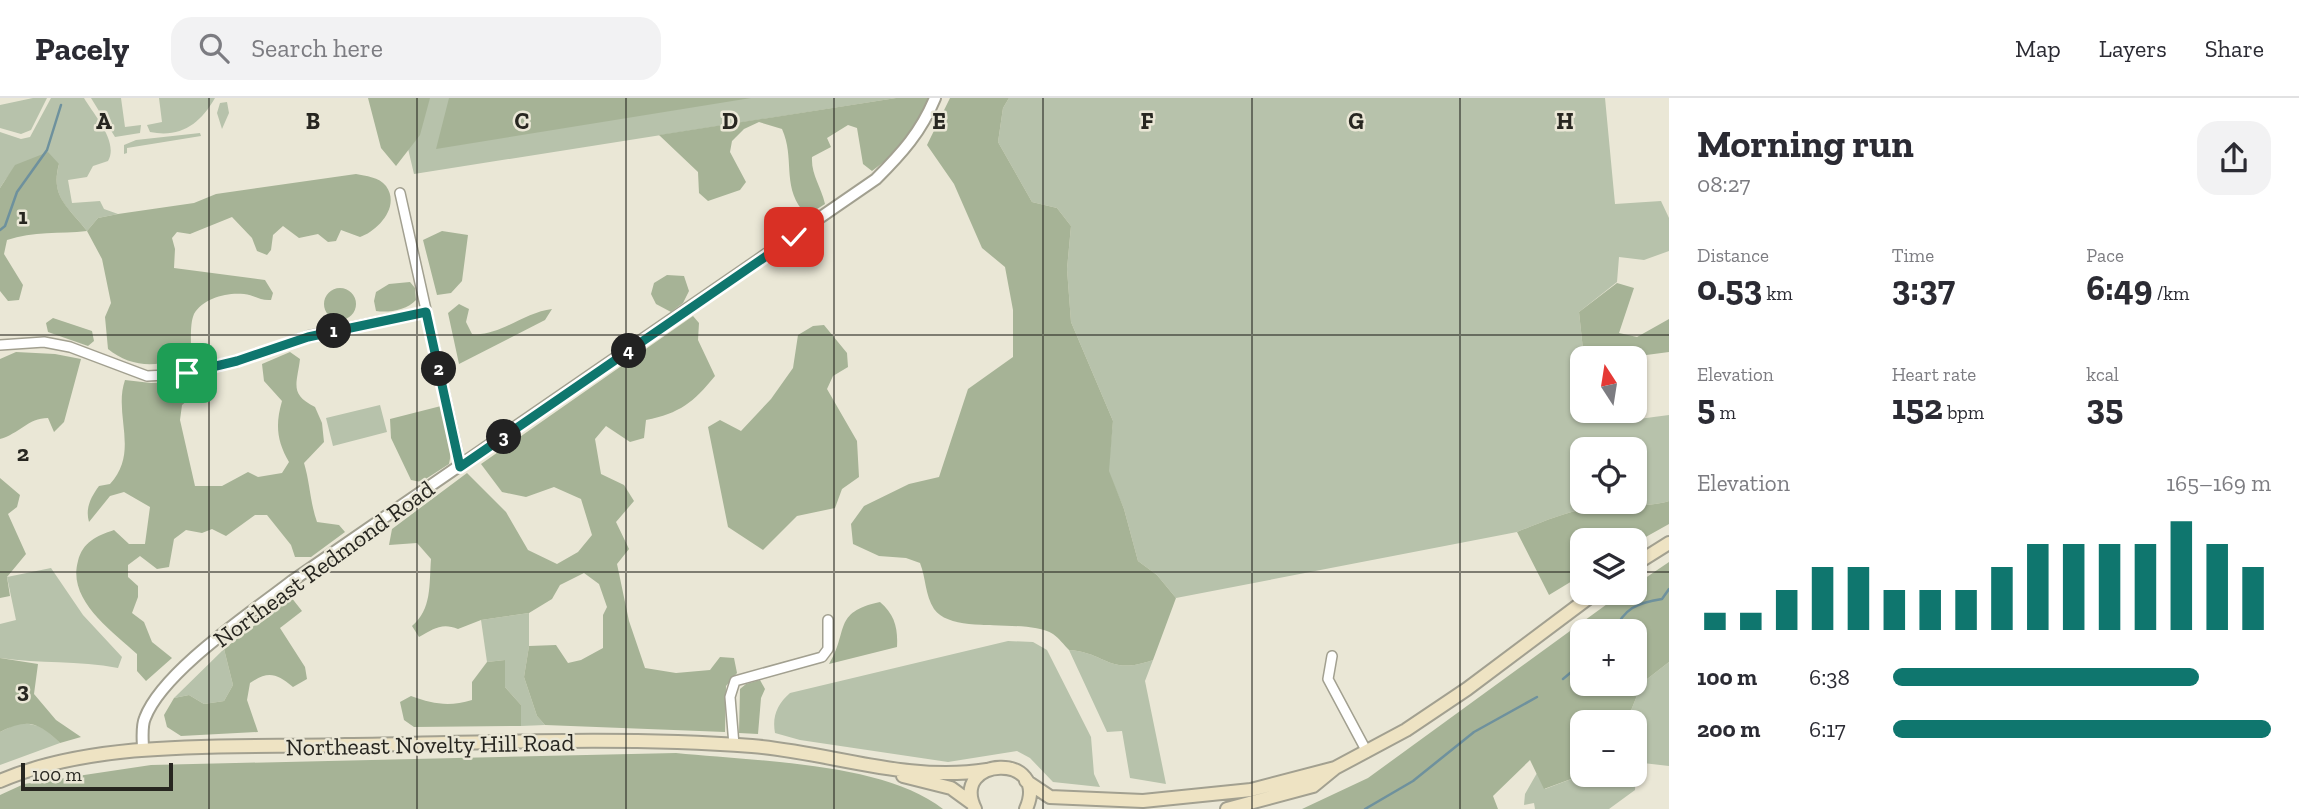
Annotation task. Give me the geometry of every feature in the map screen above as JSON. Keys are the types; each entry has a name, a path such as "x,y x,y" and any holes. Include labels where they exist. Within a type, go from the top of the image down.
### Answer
{"main road":[{"path":"1647,556 1669,542"},
{"path":"1026,781 1050,797 1147,801 1251,790 1335,768 1367,752 1467,689 1579,605"},
{"name":"Northeast Novelty Hill Road","path":"0,781 72,760 143,750 492,742 734,745 862,765 954,775 1004,766 1013,769 1026,781"},
{"name":"Northeast Novelty Hill Road","path":"862,765 951,788 974,807"},
{"path":"1227,809 1314,786 1335,768"},
{"path":"974,807 974,784 987,770"},
{"path":"1026,781 1030,797 1026,809"}],"street":[{"name":"Northeast Redmond Road","path":"143,750 144,721 152,704 201,653 292,581 876,179 907,149 923,126 935,98"},
{"path":"400,193 460,467"},
{"path":"0,345 44,342 70,346 147,376 166,375 237,361 308,337 426,312"},
{"path":"734,745 730,696 736,681 822,657 829,639 828,620"},
{"path":"1332,656 1328,679 1367,752"}],"green space":[{"path":"47,98 31,130 21,134 0,128 0,105"},
{"path":"51,98 84,98 108,137 111,154 108,161 93,166 87,177 68,180 72,203 100,201 104,209 118,214 98,218 87,231 59,194 59,164 24,163 13,171 0,188 0,132 21,139 30,137"},
{"path":"91,98 121,98 125,127 141,125 140,133 115,137"},
{"path":"159,98 215,98 203,115 188,127 171,133 150,132 147,125 162,122"},
{"path":"368,98 430,98 420,135 396,166 381,148"},
{"path":"396,98 896,98 414,174"},
{"path":"449,98 751,98 436,149"},
{"path":"896,98 929,98 903,147 872,171 863,164 857,128 848,125 827,138 831,147 812,157 813,169 825,204 814,211 802,210 792,190 788,150 782,129 759,122 744,129 732,141 730,152 746,182 740,190 708,201 699,193 698,172 659,135"},
{"path":"950,98 1009,98 1003,108 998,142 1032,202 1057,208 1071,226 1067,269 1071,322 1113,421 1109,471 1124,509 1138,561 1157,575 1176,598 1153,660 1126,666 1117,665 1069,650 1053,634 1041,629 973,624 943,617 931,604 920,563 906,558 879,556 853,544 851,524 864,506 909,484 939,477 968,389 1013,357 1013,310 1005,267 982,248 954,184 927,145"},
{"path":"1009,98 1605,98 1615,204 1661,201 1669,218 1669,251 1644,260 1619,257 1617,282 1579,312 1583,346 1570,346 1570,424 1647,424 1647,418 1669,415 1669,501 1647,504 1647,437 1570,437 1570,513 1517,532 1176,598 1157,575 1138,561 1124,509 1108,471 1113,421 1071,322 1067,269 1071,226 1057,208 1032,202 998,142 1003,108"},
{"path":"227,102 229,113 222,129 217,113 220,103"},
{"path":"200,133 201,136 127,148 127,153 124,154 124,145 136,140"},
{"path":"48,152 59,164 57,185 62,200 87,231 37,234 7,240 4,254 23,285 19,300 8,301 0,291 0,188 15,165"},
{"path":"356,174 380,181 386,186 391,202 380,224 360,237 341,230 336,241 328,242 318,234 299,238 283,226 273,235 271,250 267,255 257,251 252,238 232,217 190,234 177,232 172,238 175,249 174,268 265,280 273,293 271,300 237,294 209,300 194,314 191,348 172,360 161,363 139,363 118,356 108,349 105,317 111,303 102,259 87,231 98,218 194,203 216,194"},
{"path":"442,231 468,235 462,281 451,293 437,295 423,240"},
{"path":"667,275 684,276 689,291 683,303 671,312 656,304 651,294 654,283"},
{"path":"410,282 415,288 416,300 398,310 376,311 376,292 389,284"},
{"path":"1617,283 1634,288 1619,333 1637,337 1669,319 1669,352 1647,355 1647,346 1583,346 1579,312"},
{"path":"340,288 352,292 356,304 352,316 340,320 328,316 324,304 328,292"},
{"path":"459,304 469,309 466,322 472,334 492,332 552,309 545,320 459,364 448,313"},
{"path":"693,316 699,323 698,340 715,376 685,406 646,420 644,438 630,442 606,426 595,439 601,474 624,485 634,501 616,522 629,549 617,564 629,621 645,668 676,673 710,670 720,657 734,658 737,673 726,686 725,732 545,725 537,716 524,677 529,646 556,645 568,663 581,660 603,648 603,615 607,607 599,584 584,573 560,585 552,599 529,613 481,620 458,629 442,626 419,637 412,626 426,604 431,559 417,543 389,545 392,529 467,473 506,512 528,550 557,564 578,552 592,535 581,499 554,487 526,497 502,492 481,464"},
{"path":"53,318 92,331 94,341 88,346 48,332 46,323"},
{"path":"824,325 847,353 848,367 833,376 827,389 857,441 859,477 842,489 835,508 797,516 763,550 728,527 708,427 720,420 741,431 771,399 793,368 798,335 813,326"},
{"path":"16,352 55,354 81,359 64,422 54,432 48,418 29,423 0,439 0,359"},
{"path":"290,352 300,359 298,393 315,407 322,423 324,442 304,463 317,522 339,525 345,532 311,557 295,557 291,545 267,515 255,515 226,536 212,529 202,533 186,530 174,539 169,567 157,569 140,556 128,565 128,577 138,586 138,597 132,613 144,622 152,642 172,658 146,681 137,671 137,654 94,613 79,589 76,575 83,549 101,535 114,530 129,544 145,544 150,507 124,492 110,496 89,522 88,517 88,507 94,494 99,486 110,484 123,459 125,446 122,393 125,380 151,383 198,382 200,390 182,405 180,420 195,486 222,486 248,472 258,477 282,473 289,462 278,433 282,401 264,381 262,364"},
{"path":"380,405 387,432 333,446 326,418"},
{"path":"441,406 452,448 449,464 421,482 411,480 391,438 390,419"},
{"path":"0,478 20,495 17,507 8,514 26,554 7,577 10,596 0,598"},
{"path":"1669,501 1669,524 1647,536 1647,528 1570,528 1570,582 1549,595 1517,532 1570,513 1647,514 1647,504"},
{"path":"1669,562 1669,662 1647,679 1647,619 1587,619 1606,605 1647,605 1647,577"},
{"path":"51,568 83,615 122,657 118,668 0,658 0,624 16,620 7,577"},
{"path":"291,597 302,611 280,628 305,667 307,679 293,687 272,675 250,683 247,700 258,732 181,736 167,727 164,715 174,698 189,695 204,704 224,701 233,685 224,649"},
{"path":"880,602 894,622 897,647 829,664 848,618 865,606"},
{"path":"529,613 529,646 524,677 537,716 545,725 521,726 521,705 505,687 505,660 487,662 481,620"},
{"path":"1570,631 1570,696 1637,696 1631,710 1570,710 1570,779 1544,789 1530,760 1493,796 1498,809 1302,809 1368,778"},
{"path":"1008,641 1033,642 1047,650 1091,737 1094,774 1100,787 1053,782 1030,758 1017,751 948,762 800,740 775,733 777,711 790,693"},
{"path":"224,649 233,685 224,701 204,704 189,695 174,698"},
{"path":"1069,650 1117,665 1126,666 1153,660 1145,681 1166,784 1130,778 1122,731 1107,732"},
{"path":"0,658 38,664 34,694 56,720 81,737 60,743 45,730 32,724 18,725 0,732"},
{"path":"505,660 505,687 521,705 521,726 414,727 404,720 400,702 411,696 441,704 472,700 472,682 487,662"},
{"path":"1669,662 1669,766 1647,763 1647,710 1631,710 1637,696 1647,696 1647,679"},
{"path":"760,680 765,689 761,698 758,734 739,733 740,689"},
{"path":"20,722 43,727 60,743 0,765 0,732"},
{"path":"676,753 816,766 853,773 918,793 943,809 0,809 0,795 24,784 151,765"},
{"path":"1537,773 1545,789 1570,780 1570,787 1635,787 1635,790 1609,809 1535,809 1534,803 1524,805 1525,794"}],"waterway":[{"path":"0,230 5,226 17,192 47,150 61,105"},
{"path":"1621,619 1638,605 1662,599 1669,589"},
{"path":"1563,679 1570,673"},
{"path":"1365,809 1413,781 1474,732 1537,697"}],"route":[{"path":"187,373 237,361 308,337 426,312 460,467 794,237"}]}
